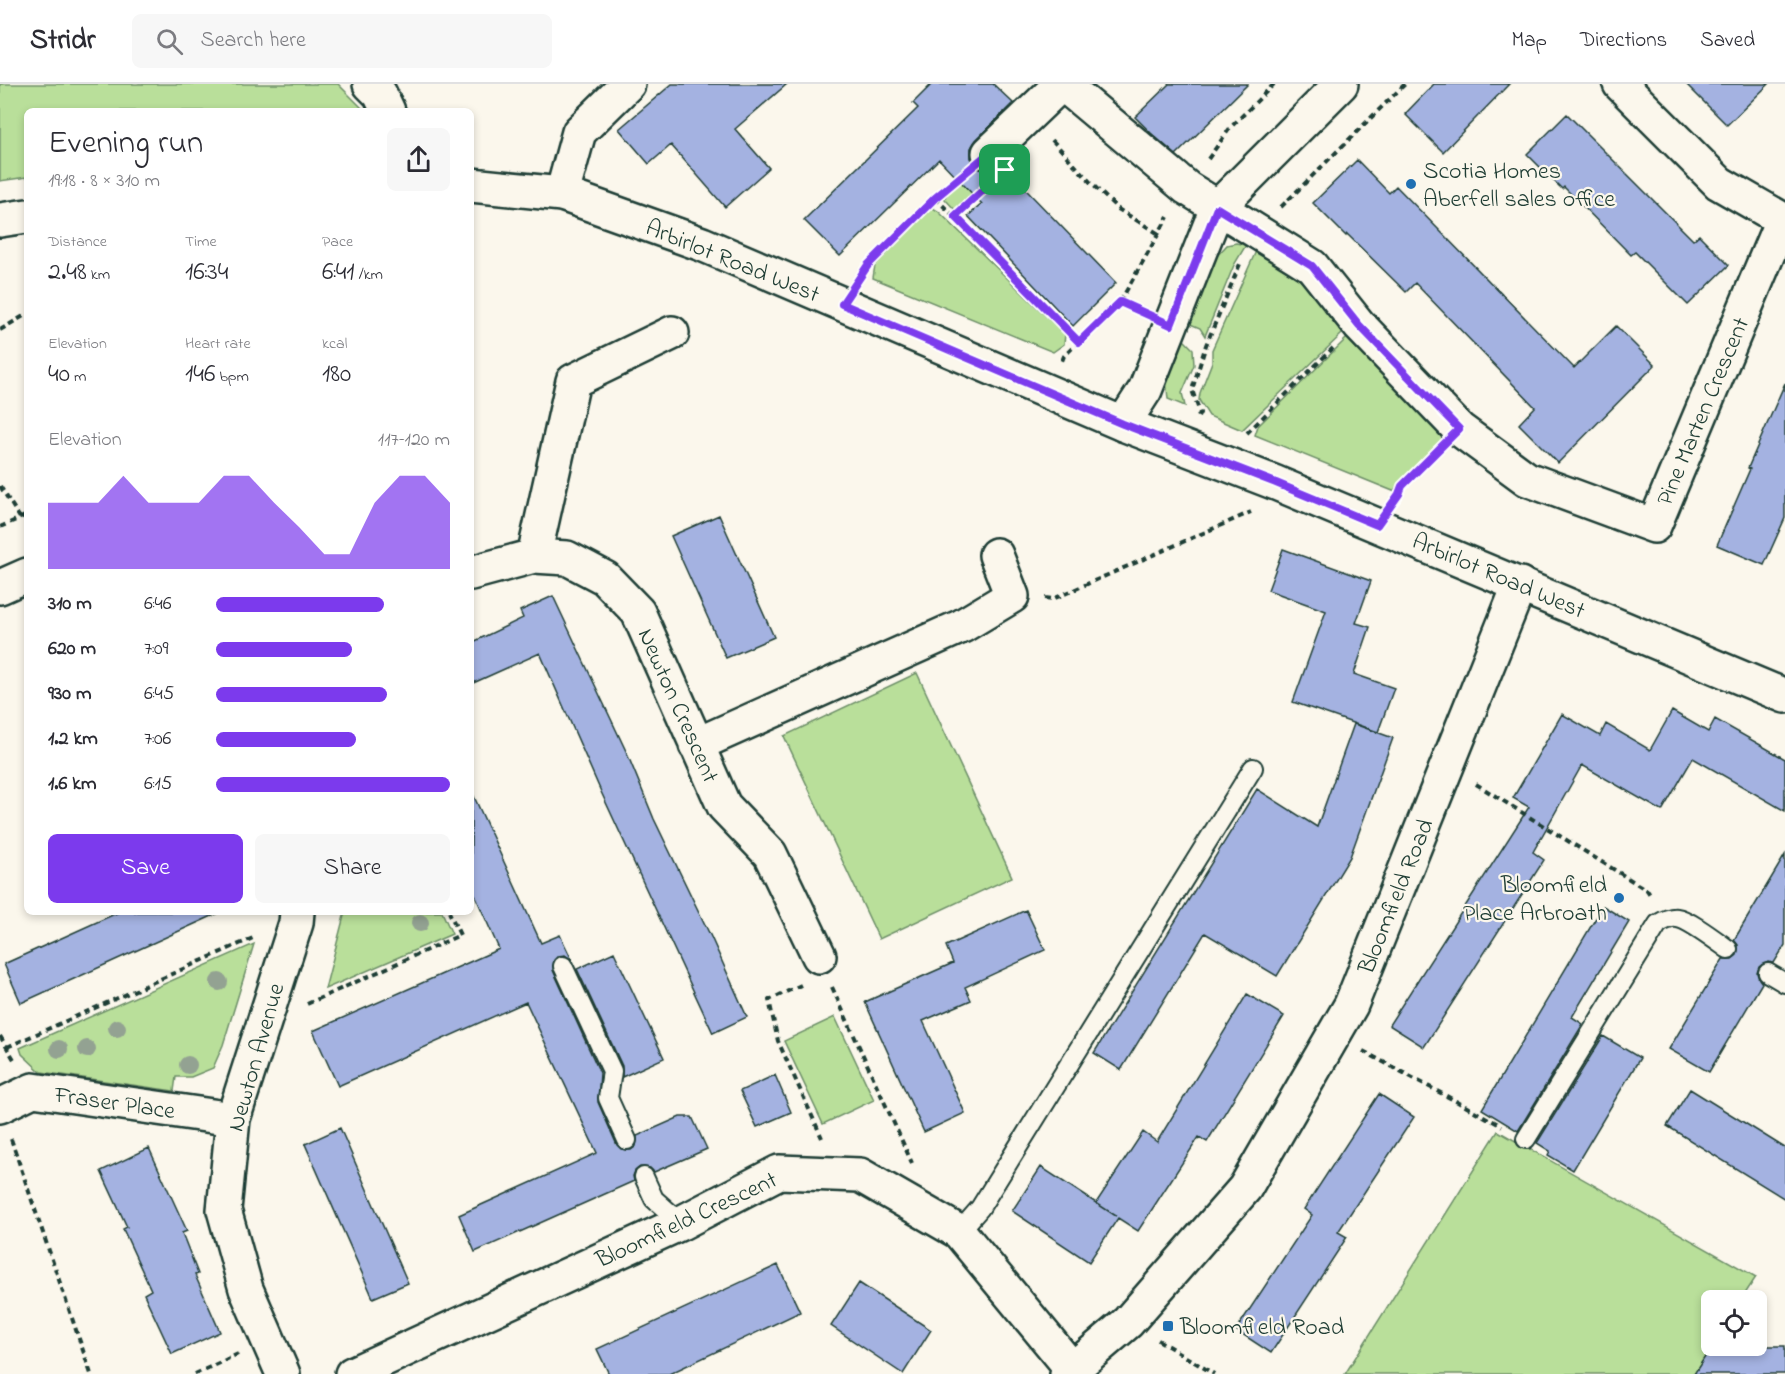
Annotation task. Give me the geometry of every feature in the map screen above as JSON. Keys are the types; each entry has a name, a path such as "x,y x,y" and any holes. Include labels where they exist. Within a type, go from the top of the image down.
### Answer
{"street":[{"path":"370,84 380,94 387,108"},
{"path":"562,194 579,132 628,84"},
{"path":"989,153 1062,84"},
{"name":"Pine Marten Crescent","path":"1062,84 1186,188 1312,266 1359,325 1459,429 1527,479 1654,526 1784,221"},
{"path":"1123,424 1145,390 1217,208 1341,84"},
{"path":"1620,84 1719,183 1784,221"},
{"name":"Arbirlot Road West","path":"474,185 562,194 702,244 1123,424 1276,483 1785,696"},
{"path":"0,219 24,216"},
{"path":"534,556 573,381 672,333"},
{"path":"696,745 962,626 1012,596 996,555"},
{"name":"Newton Crescent","path":"474,572 534,556 567,558 605,578 638,612 724,806 770,854 822,965"},
{"path":"0,587 24,576"},
{"name":"Bloomfield Road","path":"1070,1371 1128,1322 1245,1188 1351,1005 1520,584"},
{"name":"Newton Avenue","path":"283,1374 246,1289 224,1210 233,1119 296,915"},
{"name":"Fraser Place","path":"0,1106 33,1090 233,1119"},
{"name":"Bloomfield Crescent","path":"352,1374 681,1223 779,1172 860,1175 959,1232 1070,1371"}],"lane":[{"path":"959,1232 985,1200 1253,768"},
{"path":"1526,1140 1658,924 1677,918 1728,949"},
{"path":"563,966 612,1071 608,1098 627,1140"},
{"path":"1768,973 1785,983"},
{"path":"644,1177 654,1199 681,1223"}],"path":[{"path":"1045,131 1092,184 1118,209 1159,234"},
{"path":"842,304 868,265 935,198 989,153 1005,170 955,216"},
{"path":"935,198 1079,342"},
{"path":"1048,392 1064,357 1120,302 1188,331 1206,345"},
{"path":"0,330 24,316"},
{"path":"1227,464 1248,432 1359,325"},
{"path":"1377,525 1402,486 1459,429"},
{"path":"1012,596 1053,599 1255,510 1276,483"},
{"path":"0,486 20,518"},
{"path":"0,527 24,516"},
{"path":"1476,784 1647,890 1666,920"},
{"path":"7,1047 296,915"},
{"path":"263,1025 460,934 450,915"},
{"path":"832,1174 830,1155 778,1041 769,1000 822,965 912,1161 910,1204"},
{"path":"1371,1055 1526,1140"},
{"path":"11,1139 91,1374"},
{"path":"1128,1322 1214,1374"},
{"path":"195,1374 268,1340"}],"green space":[{"path":"0,84 338,84 362,108 24,108 24,177 0,181"},
{"path":"983,158 998,170 956,211 945,199 946,193"},
{"path":"931,207 938,211 1065,334 1064,344 1053,352 873,278 875,265"},
{"path":"1236,243 1246,245 1234,265 1205,336 1200,328 1188,323 1215,258 1227,245"},
{"path":"1256,251 1304,283 1343,333 1242,430 1209,416 1199,400 1212,362 1212,350"},
{"path":"1180,336 1193,349 1194,365 1182,393 1185,406 1168,399 1165,370"},
{"path":"1347,338 1447,437 1393,491 1255,435 1258,426"},
{"path":"917,673 1012,877 879,939 784,736"},
{"path":"344,915 443,915 452,934 325,989"},
{"path":"254,944 223,1045 213,1068 191,1077 176,1077 174,1091 41,1072 22,1054 20,1048"},
{"path":"835,1017 874,1100 823,1124 784,1041"},
{"path":"1498,1131 1756,1277 1748,1290 1701,1290 1701,1356 1706,1356 1696,1374 1345,1374"}],"building":[{"path":"672,84 787,84 735,129 769,168 725,207 671,145 649,164 619,129"},
{"path":"932,84 993,84 1013,103 976,140 971,148 971,158 976,166 984,171 994,171 1003,166 1116,283 1073,326 968,216 982,204 939,159 840,256 804,220 918,108 913,103"},
{"path":"1169,84 1248,84 1176,155 1135,117"},
{"path":"1434,84 1509,84 1443,152 1405,114"},
{"path":"1686,84 1769,84 1727,125"},
{"path":"1567,114 1693,240 1699,235 1729,265 1688,305 1635,252 1631,255 1564,187 1562,189 1527,154"},
{"path":"1357,160 1389,193 1396,186 1574,368 1616,326 1655,365 1558,463 1519,424 1535,407 1415,283 1406,292 1313,203"},
{"path":"1785,383 1785,518 1764,565 1717,545"},
{"path":"719,515 774,637 726,658 671,536"},
{"path":"1283,549 1371,581 1356,623 1370,627 1354,674 1394,688 1378,732 1293,702 1326,611 1268,590"},
{"path":"553,596 747,1017 713,1033 602,794 540,653 474,683 474,642 523,618 520,611"},
{"path":"1672,711 1708,732 1715,719 1785,759 1785,811 1693,758 1662,811 1582,765 1533,852 1544,860 1424,1047 1389,1025 1529,807 1513,798 1562,714 1600,736 1606,724 1650,750"},
{"path":"1354,724 1393,738 1350,857 1277,976 1205,933 1121,1070 1094,1053 1257,789 1317,827"},
{"path":"474,797 541,943 560,935 572,960 565,955 558,956 554,960 553,970 600,1073 598,1102 617,1145 621,1149 631,1150 636,1146 637,1136 680,1117 692,1117 707,1149 654,1172 650,1168 640,1167 635,1171 634,1181 475,1252 459,1215 597,1153 526,1002 338,1086 313,1031 499,949 474,893"},
{"path":"1785,855 1785,945 1774,963 1768,962 1759,967 1757,973 1762,983 1709,1072 1669,1049 1723,959 1732,959 1737,955 1738,945 1734,940"},
{"path":"1603,906 1629,922 1572,1017 1583,1024 1518,1131 1482,1109"},
{"path":"1026,910 1045,950 965,987 971,1000 923,1021 965,1113 924,1132 865,1002 953,963 946,946"},
{"path":"112,915 214,915 21,1003 4,964"},
{"path":"614,952 664,1058 622,1077 622,1066 577,969"},
{"path":"1247,994 1284,1016 1207,1142 1199,1137 1138,1231 1118,1218 1089,1262 1012,1211 1041,1167 1096,1203 1143,1132 1157,1142"},
{"path":"1603,1036 1640,1058 1573,1170 1548,1155 1550,1151 1537,1143"},
{"path":"775,1075 791,1112 757,1127 740,1091"},
{"path":"1690,1089 1785,1148 1785,1199 1667,1126"},
{"path":"1379,1094 1414,1117 1338,1232 1347,1237 1271,1353 1236,1330 1312,1215 1304,1209"},
{"path":"340,1128 408,1283 373,1298 305,1144"},
{"path":"149,1148 187,1231 182,1233 198,1274 195,1275 220,1332 172,1354 144,1294 151,1290 123,1229 127,1227 101,1171"},
{"path":"778,1265 800,1312 669,1374 609,1374 597,1349"},
{"path":"859,1283 931,1330 903,1374 831,1326"},
{"path":"1767,1346 1785,1346 1785,1374 1694,1374 1706,1356 1767,1356"}],"place":[{"name":"Scotia Homes Aberfell sales office","path":"1411,184"},
{"name":"Bloomfield Place Arbroath","path":"1619,898"},
{"name":"Bloomfield Road","path":"1168,1326"}],"route":[{"path":"989,153 1005,170 955,216 1079,342 1120,302 1171,325 1217,208 1312,266 1359,325 1459,429 1402,486 1377,525 1123,424 842,304 868,265 935,198 989,153"}]}
